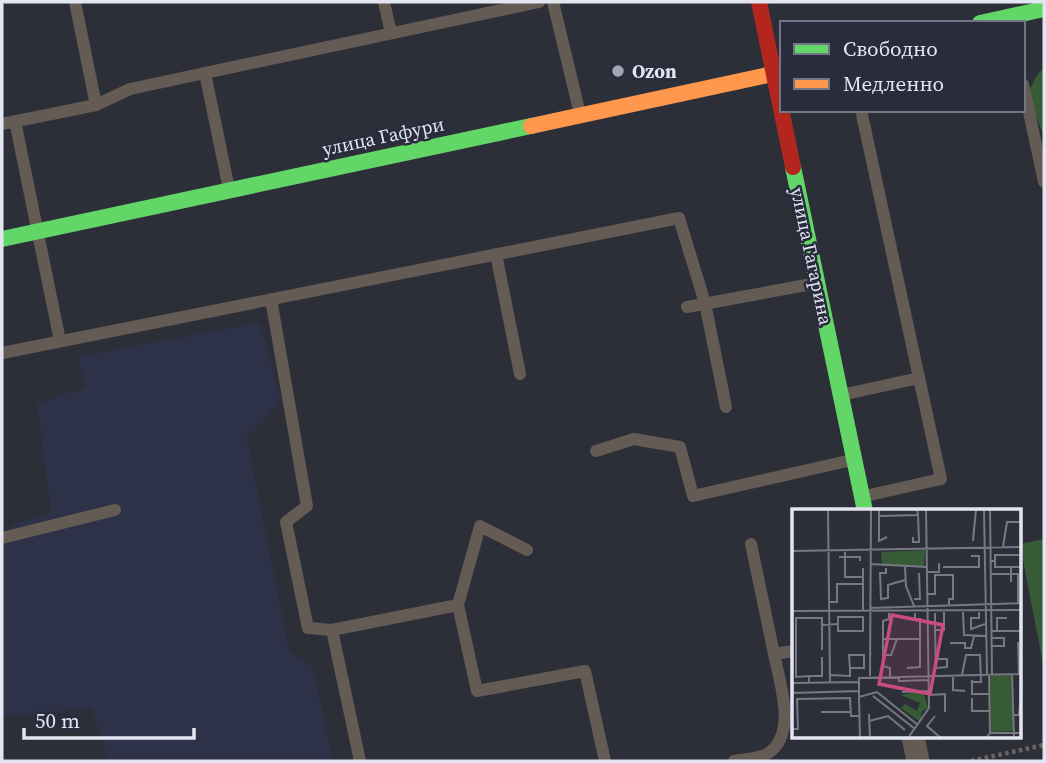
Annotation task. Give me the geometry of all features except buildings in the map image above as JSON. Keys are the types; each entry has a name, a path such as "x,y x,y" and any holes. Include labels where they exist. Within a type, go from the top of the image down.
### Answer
{"street":[{"name":"улица Гагарина","path":"758,2 778,73"},
{"path":"1010,19 1044,9"},
{"name":"улица Гафури","path":"2,239 778,73"},
{"name":"улица Гагарина","path":"785,112 817,283 864,504"},
{"path":"913,738 918,761"}],"lane":[{"path":"75,2 96,105"},
{"path":"384,2 391,33"},
{"path":"60,341 38,232 8,123 96,105 130,89 514,4 539,2"},
{"path":"553,2 580,116"},
{"path":"205,73 230,191"},
{"path":"1025,93 1044,182"},
{"path":"861,112 940,479 864,504"},
{"path":"2,353 679,218 705,303 726,407"},
{"path":"496,254 520,374"},
{"path":"687,307 817,283"},
{"path":"271,299 307,506 286,522 308,628 332,630 458,605"},
{"path":"841,395 919,378"},
{"path":"596,451 634,439 680,447 693,496 854,459"},
{"path":"2,538 115,510"},
{"path":"527,550 480,526 458,605 477,691 585,671 605,761"},
{"path":"734,761 766,755 781,741 786,720 751,544"},
{"path":"332,630 360,761"},
{"path":"774,654 792,651"}],"path":[{"path":"971,761 1044,746"}],"shaded area":[{"path":"260,322 281,401 247,438 289,651 313,667 333,761 108,761 92,708 2,716 2,534 14,524 51,512 37,404 86,387 77,357"}],"green space":[{"path":"1044,68 1044,135 1036,117 1025,105 1025,99 1037,75"},
{"path":"1044,539 1044,669 1021,549 1021,544"}],"traffic: fast":[{"path":"989,21 1044,9"},
{"path":"2,239 531,126"},
{"path":"793,167 865,509"}],"traffic: slow":[{"path":"531,126 780,72"}],"traffic: jam":[{"path":"759,2 780,104"},
{"path":"782,112 793,167"}],"place":[{"name":"Ozon","path":"618,71"}]}
